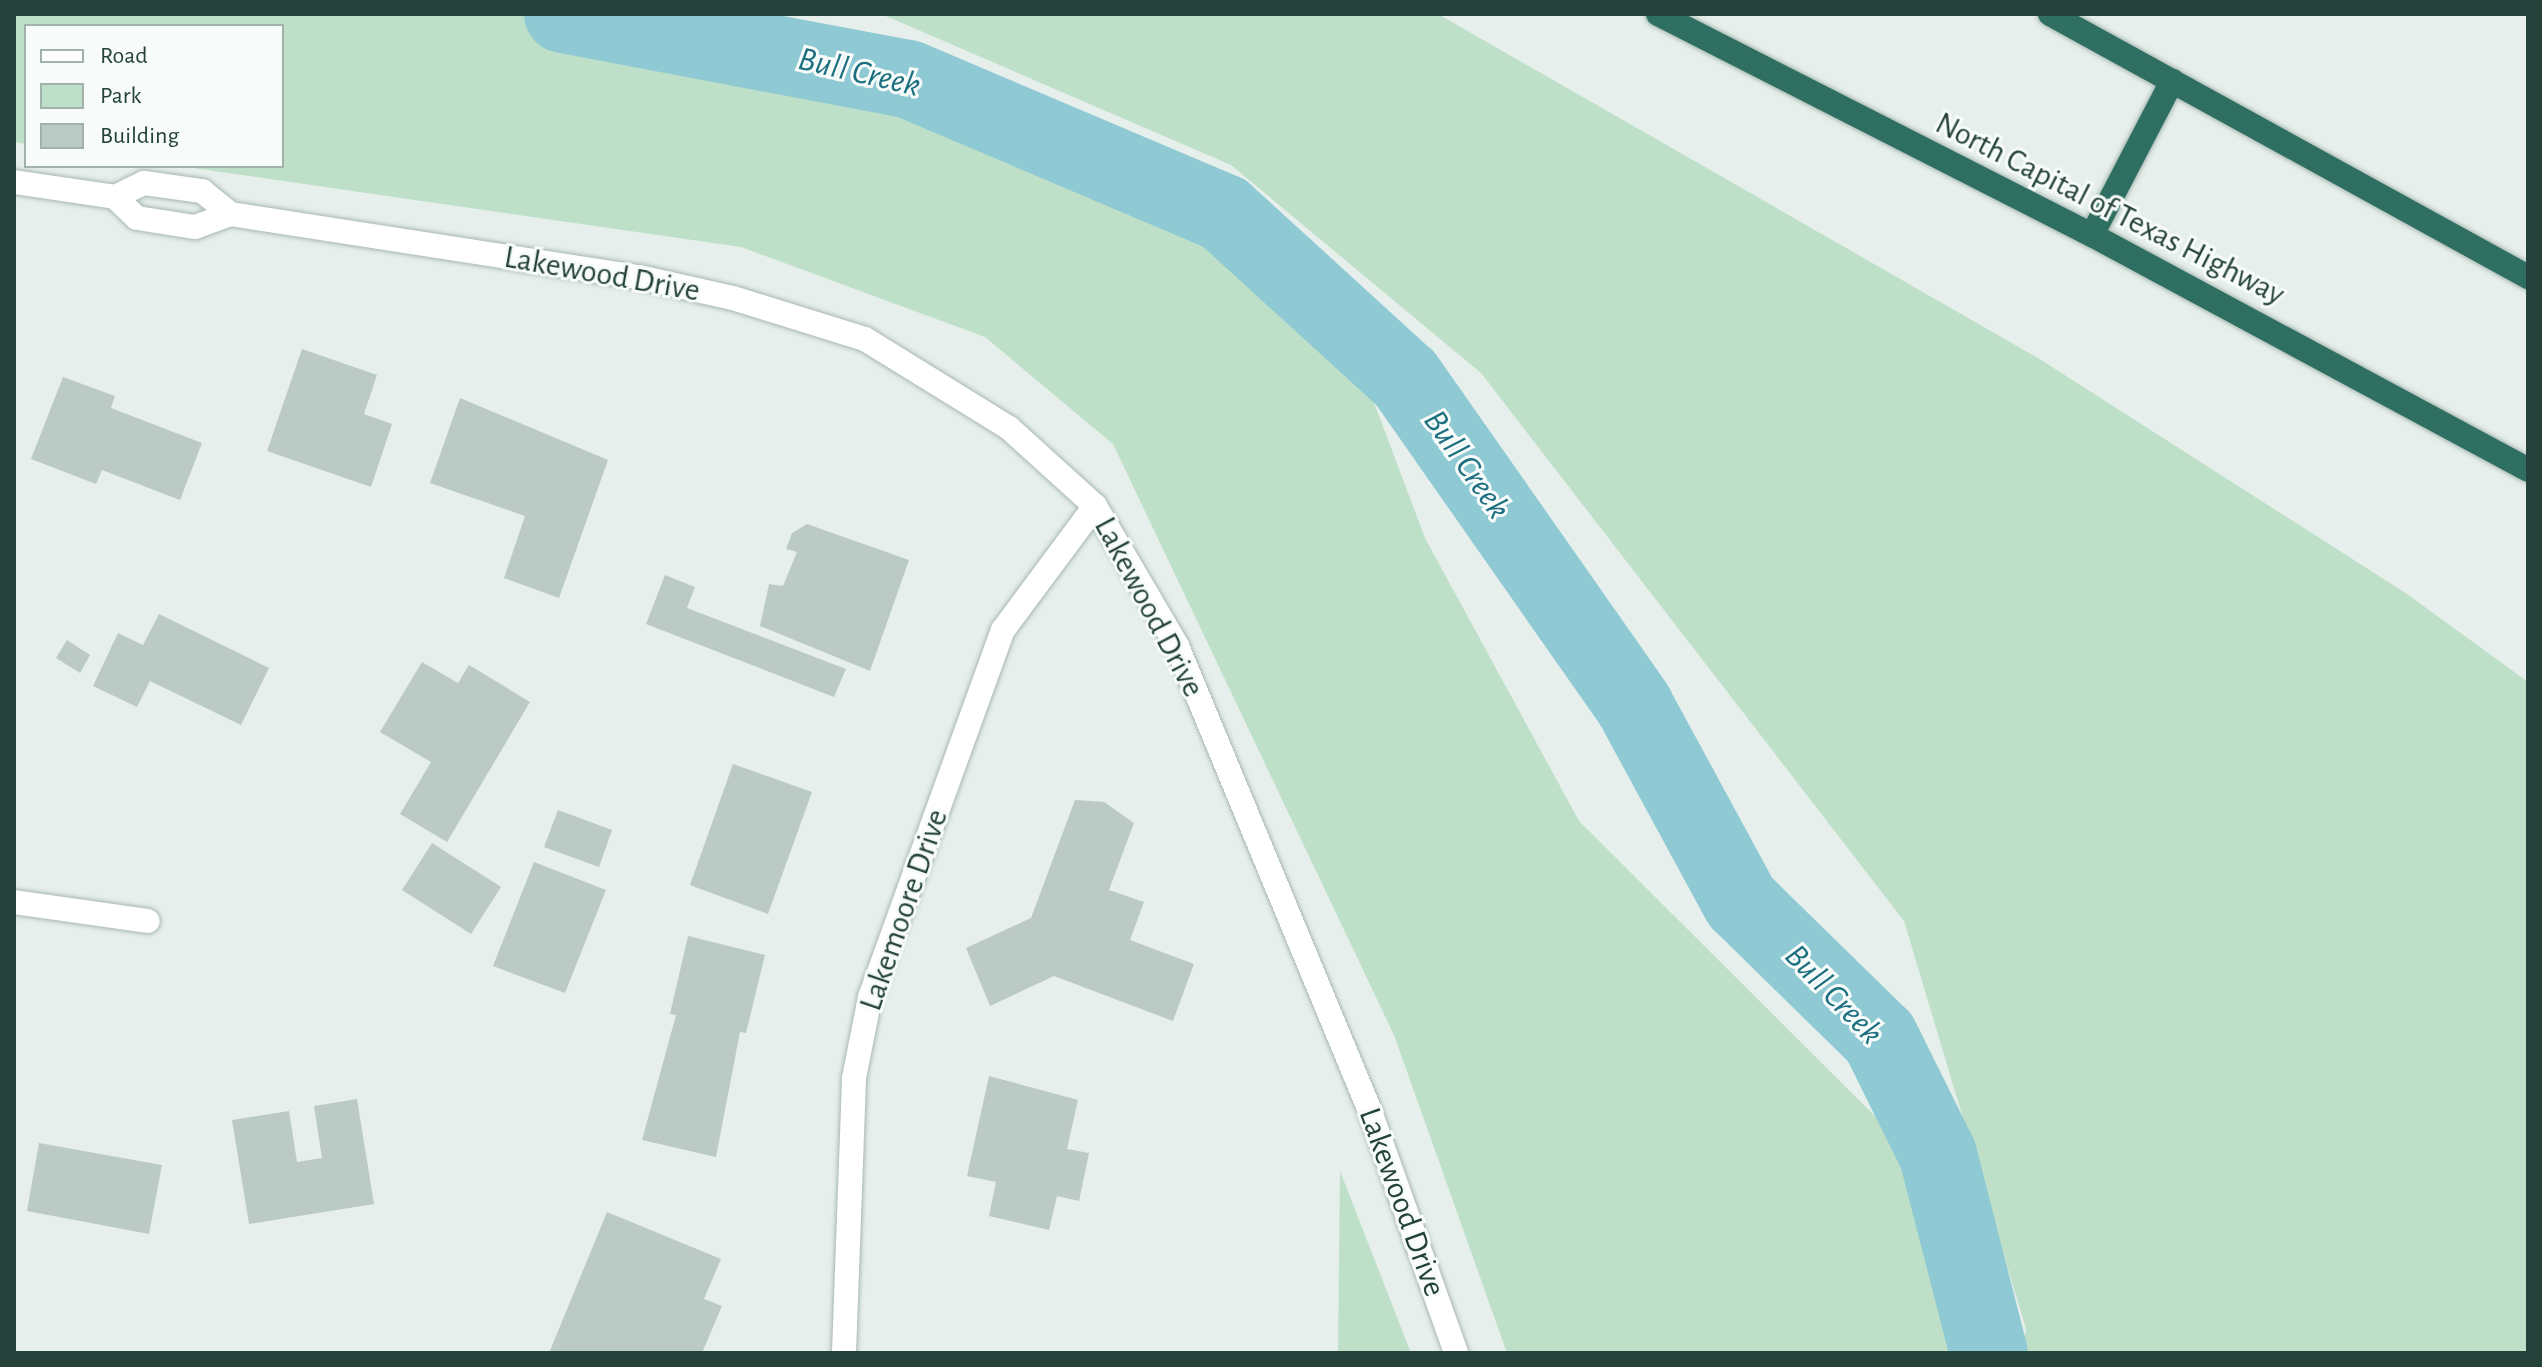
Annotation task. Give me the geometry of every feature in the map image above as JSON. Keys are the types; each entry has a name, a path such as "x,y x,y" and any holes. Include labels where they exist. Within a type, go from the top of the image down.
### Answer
{"highway":[{"name":"North Capital of Texas Highway","path":"1658,14 2092,235 2528,470"},
{"path":"2050,14 2528,277"},
{"path":"2092,235 2172,81"}],"street":[{"name":"Lakewood Drive","path":"14,182 115,197 144,183 202,191 230,214"},
{"name":"Lakewood Drive","path":"115,197 137,218 195,227 230,214 639,277 865,339 1009,428 1095,506 1177,646 1370,1111 1456,1353"},
{"name":"Lakemoore Drive","path":"844,1353 854,1078 870,997 1003,630 1095,506"},
{"path":"14,902 148,921"}],"green space":[{"path":"14,14 706,14 723,75 918,95 1182,219 1355,352 1425,538 1579,821 1909,1150 1975,1353 1507,1353 1394,1035 1113,444 985,337 741,247 193,168 284,168 284,24 24,24 24,144 14,142"},
{"path":"881,14 1438,14 2038,358 2407,594 2528,682 2528,1353 2022,1353 2026,1329 1904,921 1481,373 1231,165"},
{"path":"1340,1171 1411,1353 1338,1353"}],"building":[{"path":"302,349 377,375 364,414 392,424 371,487 267,451"},
{"path":"63,377 115,396 111,408 202,443 180,500 102,470 96,484 31,459"},
{"path":"460,398 608,460 559,598 504,578 525,516 430,483"},
{"path":"807,524 909,560 870,671 760,626 769,584 783,586 797,552 786,549 792,533"},
{"path":"665,575 695,587 687,608 846,669 834,697 646,624"},
{"path":"159,614 269,668 241,725 150,681 137,707 93,686 118,633 143,645"},
{"path":"67,640 90,655 80,673 56,658"},
{"path":"422,662 458,683 469,665 530,702 447,842 400,814 431,762 380,732"},
{"path":"733,764 812,792 768,914 690,885"},
{"path":"1075,800 1104,802 1134,823 1109,890 1144,902 1130,940 1194,964 1173,1021 1054,976 990,1006 966,948 1031,918"},
{"path":"558,810 612,830 599,867 544,847"},
{"path":"432,843 501,887 471,934 402,890"},
{"path":"534,862 606,890 565,993 493,966"},
{"path":"688,936 765,955 746,1033 740,1032 716,1157 642,1140 676,1015 670,1014"},
{"path":"989,1076 1078,1100 1067,1149 1089,1153 1079,1201 1057,1196 1049,1230 989,1216 996,1182 967,1176"},
{"path":"357,1099 374,1204 249,1224 232,1120 289,1111 297,1162 322,1158 314,1106"},
{"path":"39,1143 162,1165 149,1234 27,1211"},
{"path":"607,1212 721,1259 704,1299 722,1306 702,1353 549,1353"}],"waterway":[{"name":"Bull Creek","path":"563,14 908,79 1224,213 1405,378 1635,707 1741,902 1880,1038 1938,1155 1989,1353"}]}
